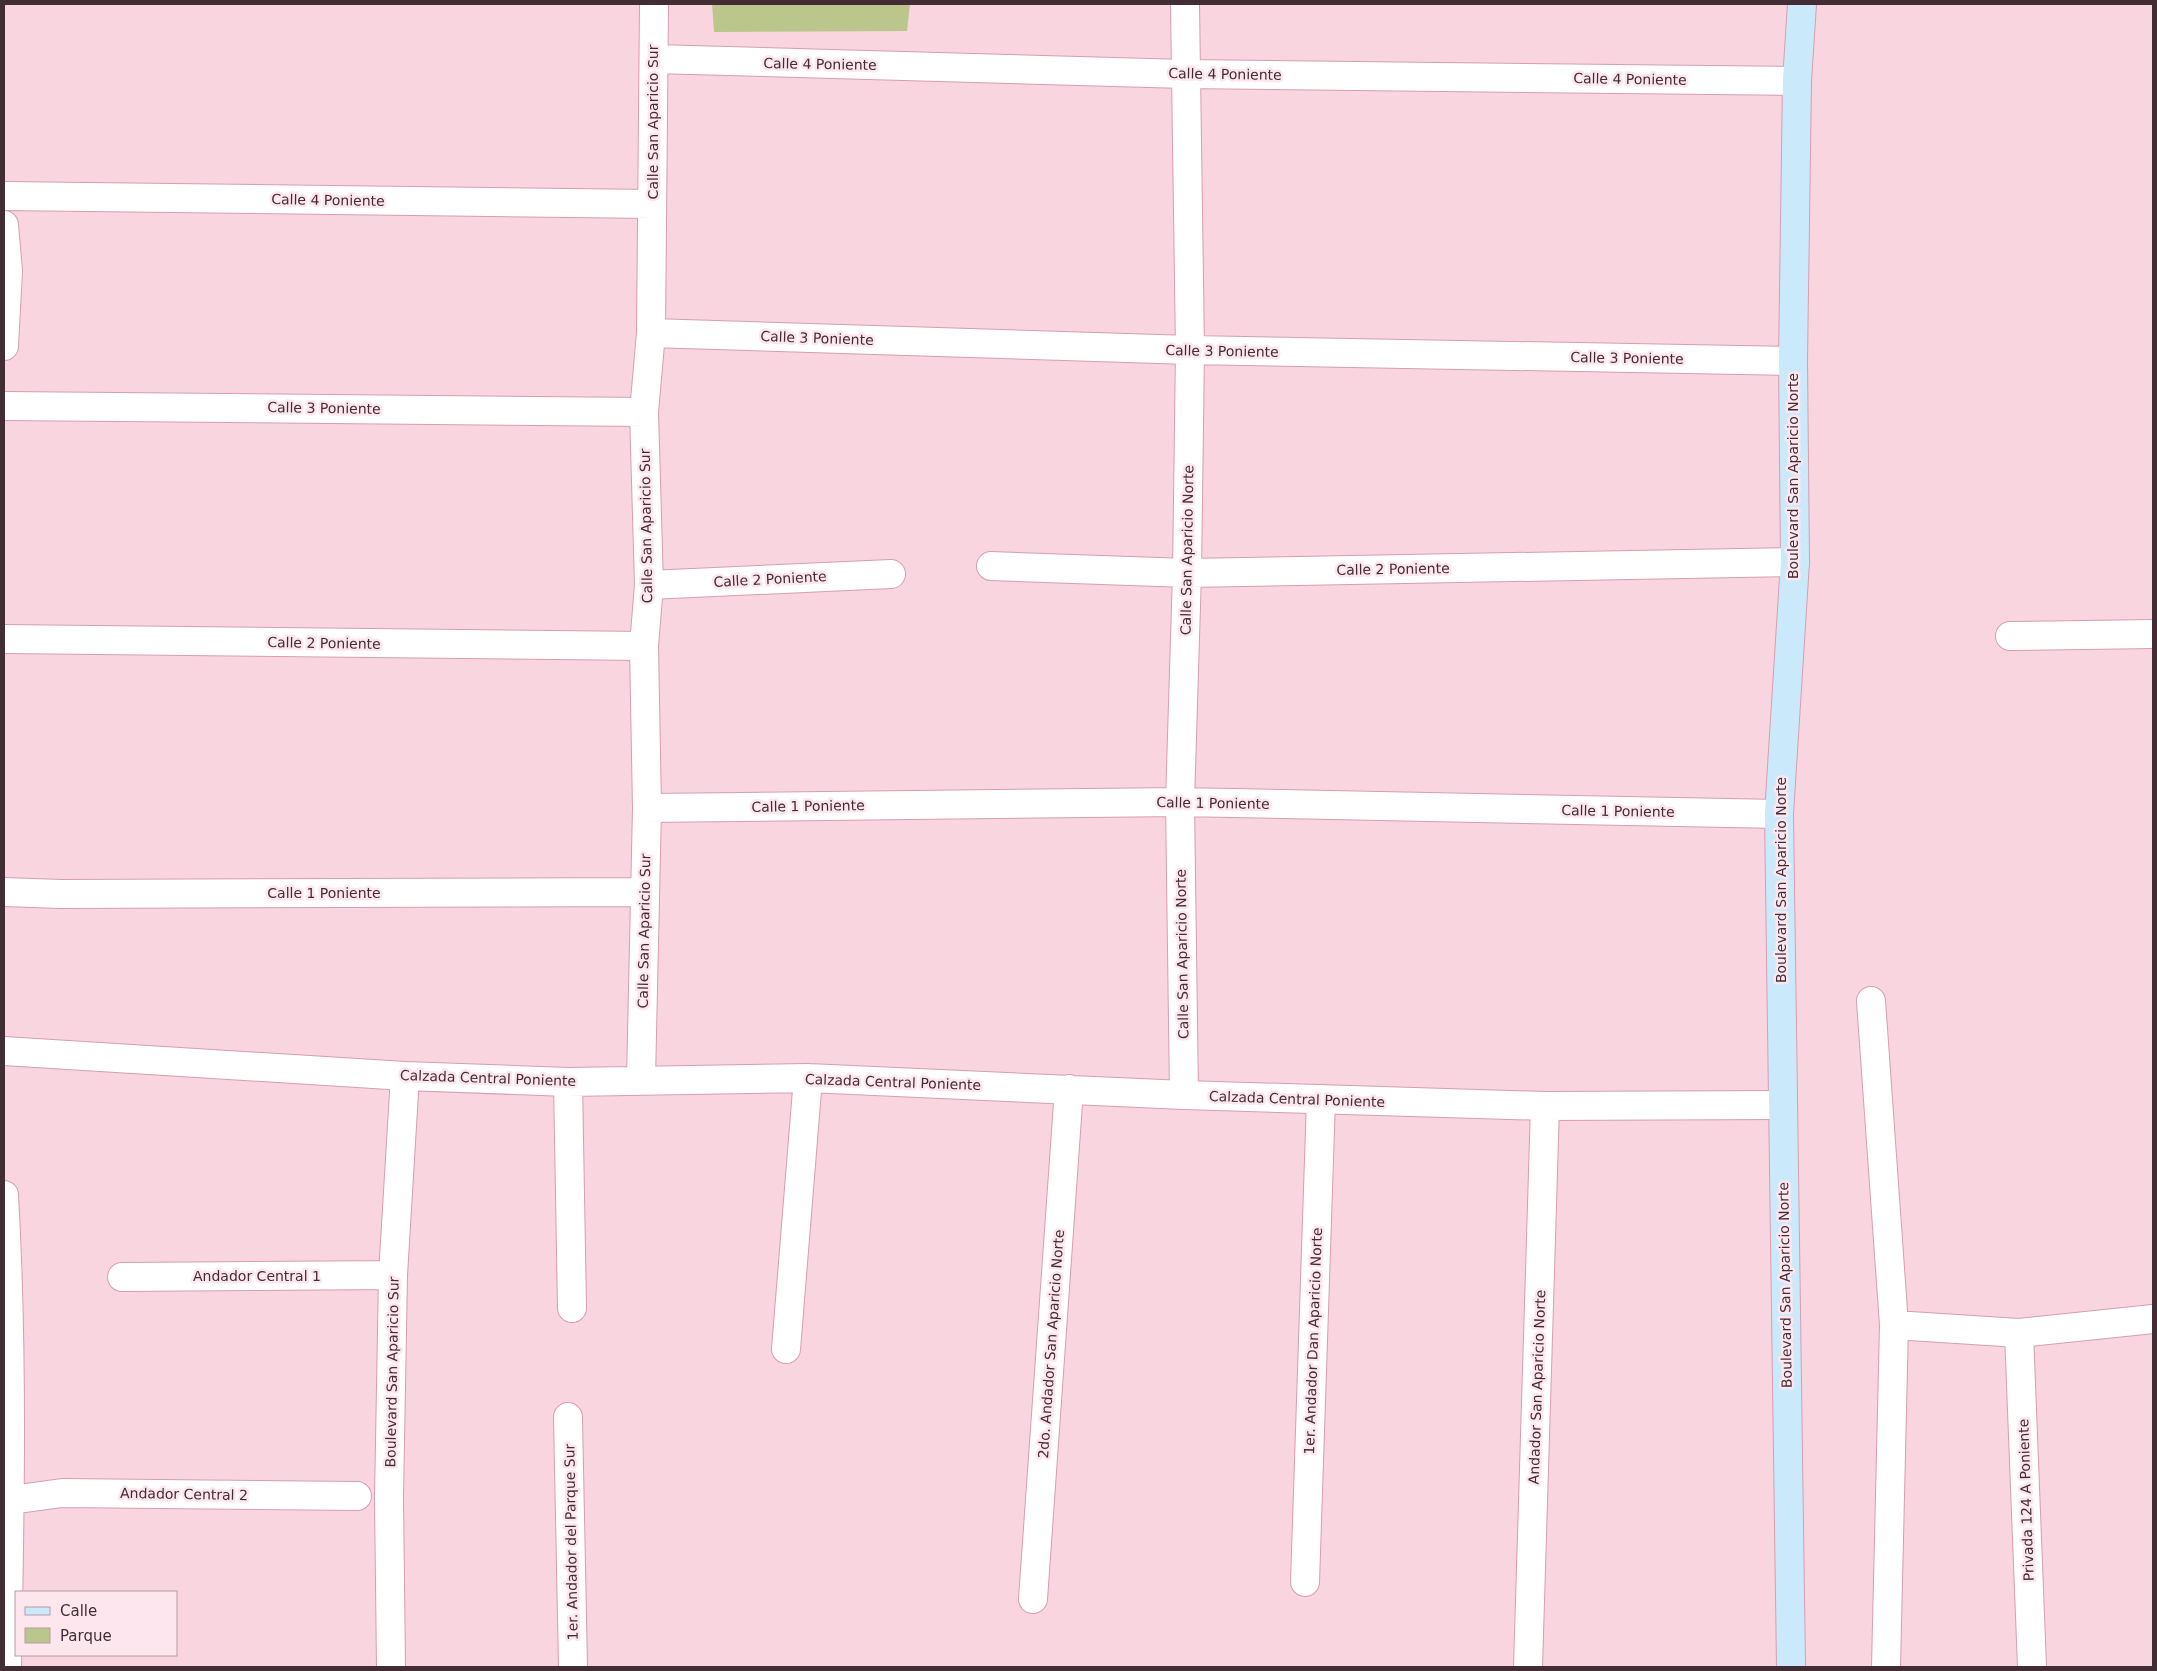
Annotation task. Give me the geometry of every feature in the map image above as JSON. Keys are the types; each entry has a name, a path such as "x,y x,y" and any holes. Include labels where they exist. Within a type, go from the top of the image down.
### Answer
{"street":[{"name":"Calle San Aparicio Sur","path":"641,1079 647,808 644,646 648,585 644,412 651,333 654,4"},
{"name":"Calle San Aparicio Norte","path":"1184,1095 1180,802 1187,573 1190,350 1185,4"},
{"name":"Boulevard San Aparicio Norte","path":"1790,1667 1779,814 1795,562 1793,361 1797,81 1802,4"},
{"name":"Calle 4 Poniente","path":"654,59 1185,74 1797,81"},
{"name":"Calle 4 Poniente","path":"4,196 652,204"},
{"path":"4,225 6,271 4,346"},
{"name":"Calle 3 Poniente","path":"651,333 1190,350 1793,361"},
{"name":"Calle 3 Poniente","path":"4,406 644,412"},
{"name":"Calle 2 Poniente","path":"991,566 1187,573 1795,562"},
{"name":"Calle 2 Poniente","path":"648,585 891,574"},
{"path":"2010,636 2153,634"},
{"name":"Calle 2 Poniente","path":"4,639 644,646"},
{"name":"Calle 1 Poniente","path":"647,808 1180,802 1779,814"},
{"name":"Calle 1 Poniente","path":"4,892 81,894 645,892"},
{"path":"1871,1002 1894,1325 1886,1667"},
{"name":"Calzada Central Poniente","path":"4,1051 405,1076 568,1082 641,1079 808,1078 1184,1095 1545,1106 1782,1105"},
{"name":"Boulevard San Aparicio Sur","path":"391,1667 389,1498 393,1275 405,1076"},
{"path":"786,1349 808,1078"},
{"path":"568,1082 572,1308"},
{"name":"2do. Andador San Aparicio Norte","path":"1033,1599 1069,1089"},
{"name":"1er. Andador Dan Aparicio Norte","path":"1305,1582 1321,1099"},
{"name":"Andador San Aparicio Norte","path":"1528,1667 1545,1106"},
{"path":"4,1194 10,1300 7,1370 11,1500 7,1667"},
{"name":"Andador Central 1","path":"122,1278 393,1275"},
{"path":"1894,1325 2019,1333 2153,1319"},
{"name":"Privada 124 A Poniente","path":"2019,1333 2032,1667"},
{"name":"1er. Andador del Parque Sur","path":"568,1417 573,1667"},
{"name":"Andador Central 2","path":"11,1500 62,1493 357,1496"}],"green space":[{"path":"712,4 910,4 907,31 714,32"}]}
